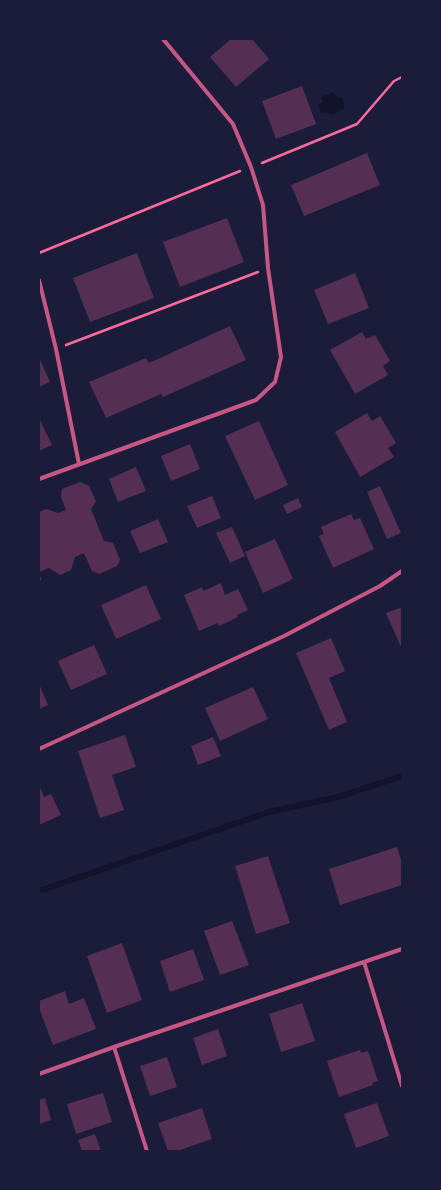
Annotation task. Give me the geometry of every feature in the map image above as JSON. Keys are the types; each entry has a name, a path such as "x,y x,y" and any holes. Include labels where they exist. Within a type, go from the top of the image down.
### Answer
{"street":[{"path":"39,479 256,400 275,382 281,358 268,268 262,205 251,167 233,124 163,39"},
{"path":"39,280 56,349 79,464"},
{"path":"39,749 284,636 380,586 402,571"},
{"path":"39,1074 402,949"},
{"path":"364,962 402,1086"},
{"path":"114,1047 147,1151"}],"path":[{"path":"39,253 357,124 394,80 402,77"},
{"path":"56,349 268,268"}],"shaded area":[{"path":"334,92 337,98 341,97 344,103 344,108 331,115 325,112 321,113 318,105 323,102 321,97"}],"building":[{"path":"231,39 252,39 269,59 236,87 210,57"},
{"path":"302,86 316,124 276,139 262,101"},
{"path":"367,153 380,185 304,216 291,185"},
{"path":"227,218 244,262 180,287 163,242"},
{"path":"137,253 154,298 90,322 73,278"},
{"path":"355,273 369,308 328,324 314,290"},
{"path":"230,326 246,360 163,397 161,394 106,418 89,382 146,358 149,363"},
{"path":"362,332 366,339 375,335 390,361 383,366 388,375 355,394 330,350"},
{"path":"39,357 50,382 39,387"},
{"path":"367,413 372,421 380,416 396,443 388,448 394,457 360,477 335,432"},
{"path":"39,418 52,445 39,451"},
{"path":"259,421 288,485 255,500 225,436"},
{"path":"190,444 200,469 171,481 161,456"},
{"path":"136,467 146,491 118,502 109,479"},
{"path":"80,482 89,486 96,501 91,509 104,541 113,543 120,560 117,566 99,574 92,571 84,553 75,557 71,570 60,575 49,568 39,572 39,512 46,509 58,513 66,510 61,497 62,489"},
{"path":"380,486 401,533 387,539 367,492"},
{"path":"212,496 221,518 197,528 187,506"},
{"path":"298,498 302,507 287,514 283,505"},
{"path":"351,514 354,520 360,518 374,549 333,568 319,536 324,534 321,527"},
{"path":"158,519 168,542 140,553 130,531"},
{"path":"232,527 245,556 230,563 216,533"},
{"path":"275,539 293,579 263,593 245,552"},
{"path":"39,573 41,579 39,585"},
{"path":"221,583 225,595 238,589 248,610 237,615 238,617 219,626 218,623 199,631 184,595 202,587 203,591"},
{"path":"146,585 161,619 116,639 101,605"},
{"path":"402,607 402,649 386,613"},
{"path":"331,638 345,671 329,678 347,722 329,730 296,653"},
{"path":"94,645 107,674 71,690 58,661"},
{"path":"39,684 48,705 39,709"},
{"path":"253,687 268,719 220,741 205,708"},
{"path":"125,735 136,767 112,775 124,810 100,818 78,751"},
{"path":"213,737 221,756 198,765 191,746"},
{"path":"39,785 44,797 51,794 61,815 39,825"},
{"path":"397,847 402,864 402,885 340,905 329,869"},
{"path":"268,856 290,923 256,934 235,866"},
{"path":"232,921 249,965 220,975 204,931"},
{"path":"122,943 142,1000 107,1013 87,956"},
{"path":"193,949 204,980 170,992 160,961"},
{"path":"65,991 69,1004 84,998 96,1029 53,1045 39,1008 39,1001"},
{"path":"302,1003 315,1041 281,1052 269,1014"},
{"path":"218,1029 227,1056 202,1065 193,1038"},
{"path":"360,1050 361,1053 368,1051 378,1081 372,1083 373,1085 339,1097 327,1061"},
{"path":"167,1057 177,1087 150,1096 140,1066"},
{"path":"103,1093 112,1122 76,1134 67,1104"},
{"path":"45,1098 51,1120 39,1124 39,1100"},
{"path":"377,1103 389,1136 356,1148 344,1114"},
{"path":"202,1108 212,1139 177,1151 168,1151 158,1123"},
{"path":"95,1134 101,1151 82,1151 78,1140"}],"waterway":[{"path":"39,891 269,812 338,797 402,776"}]}
